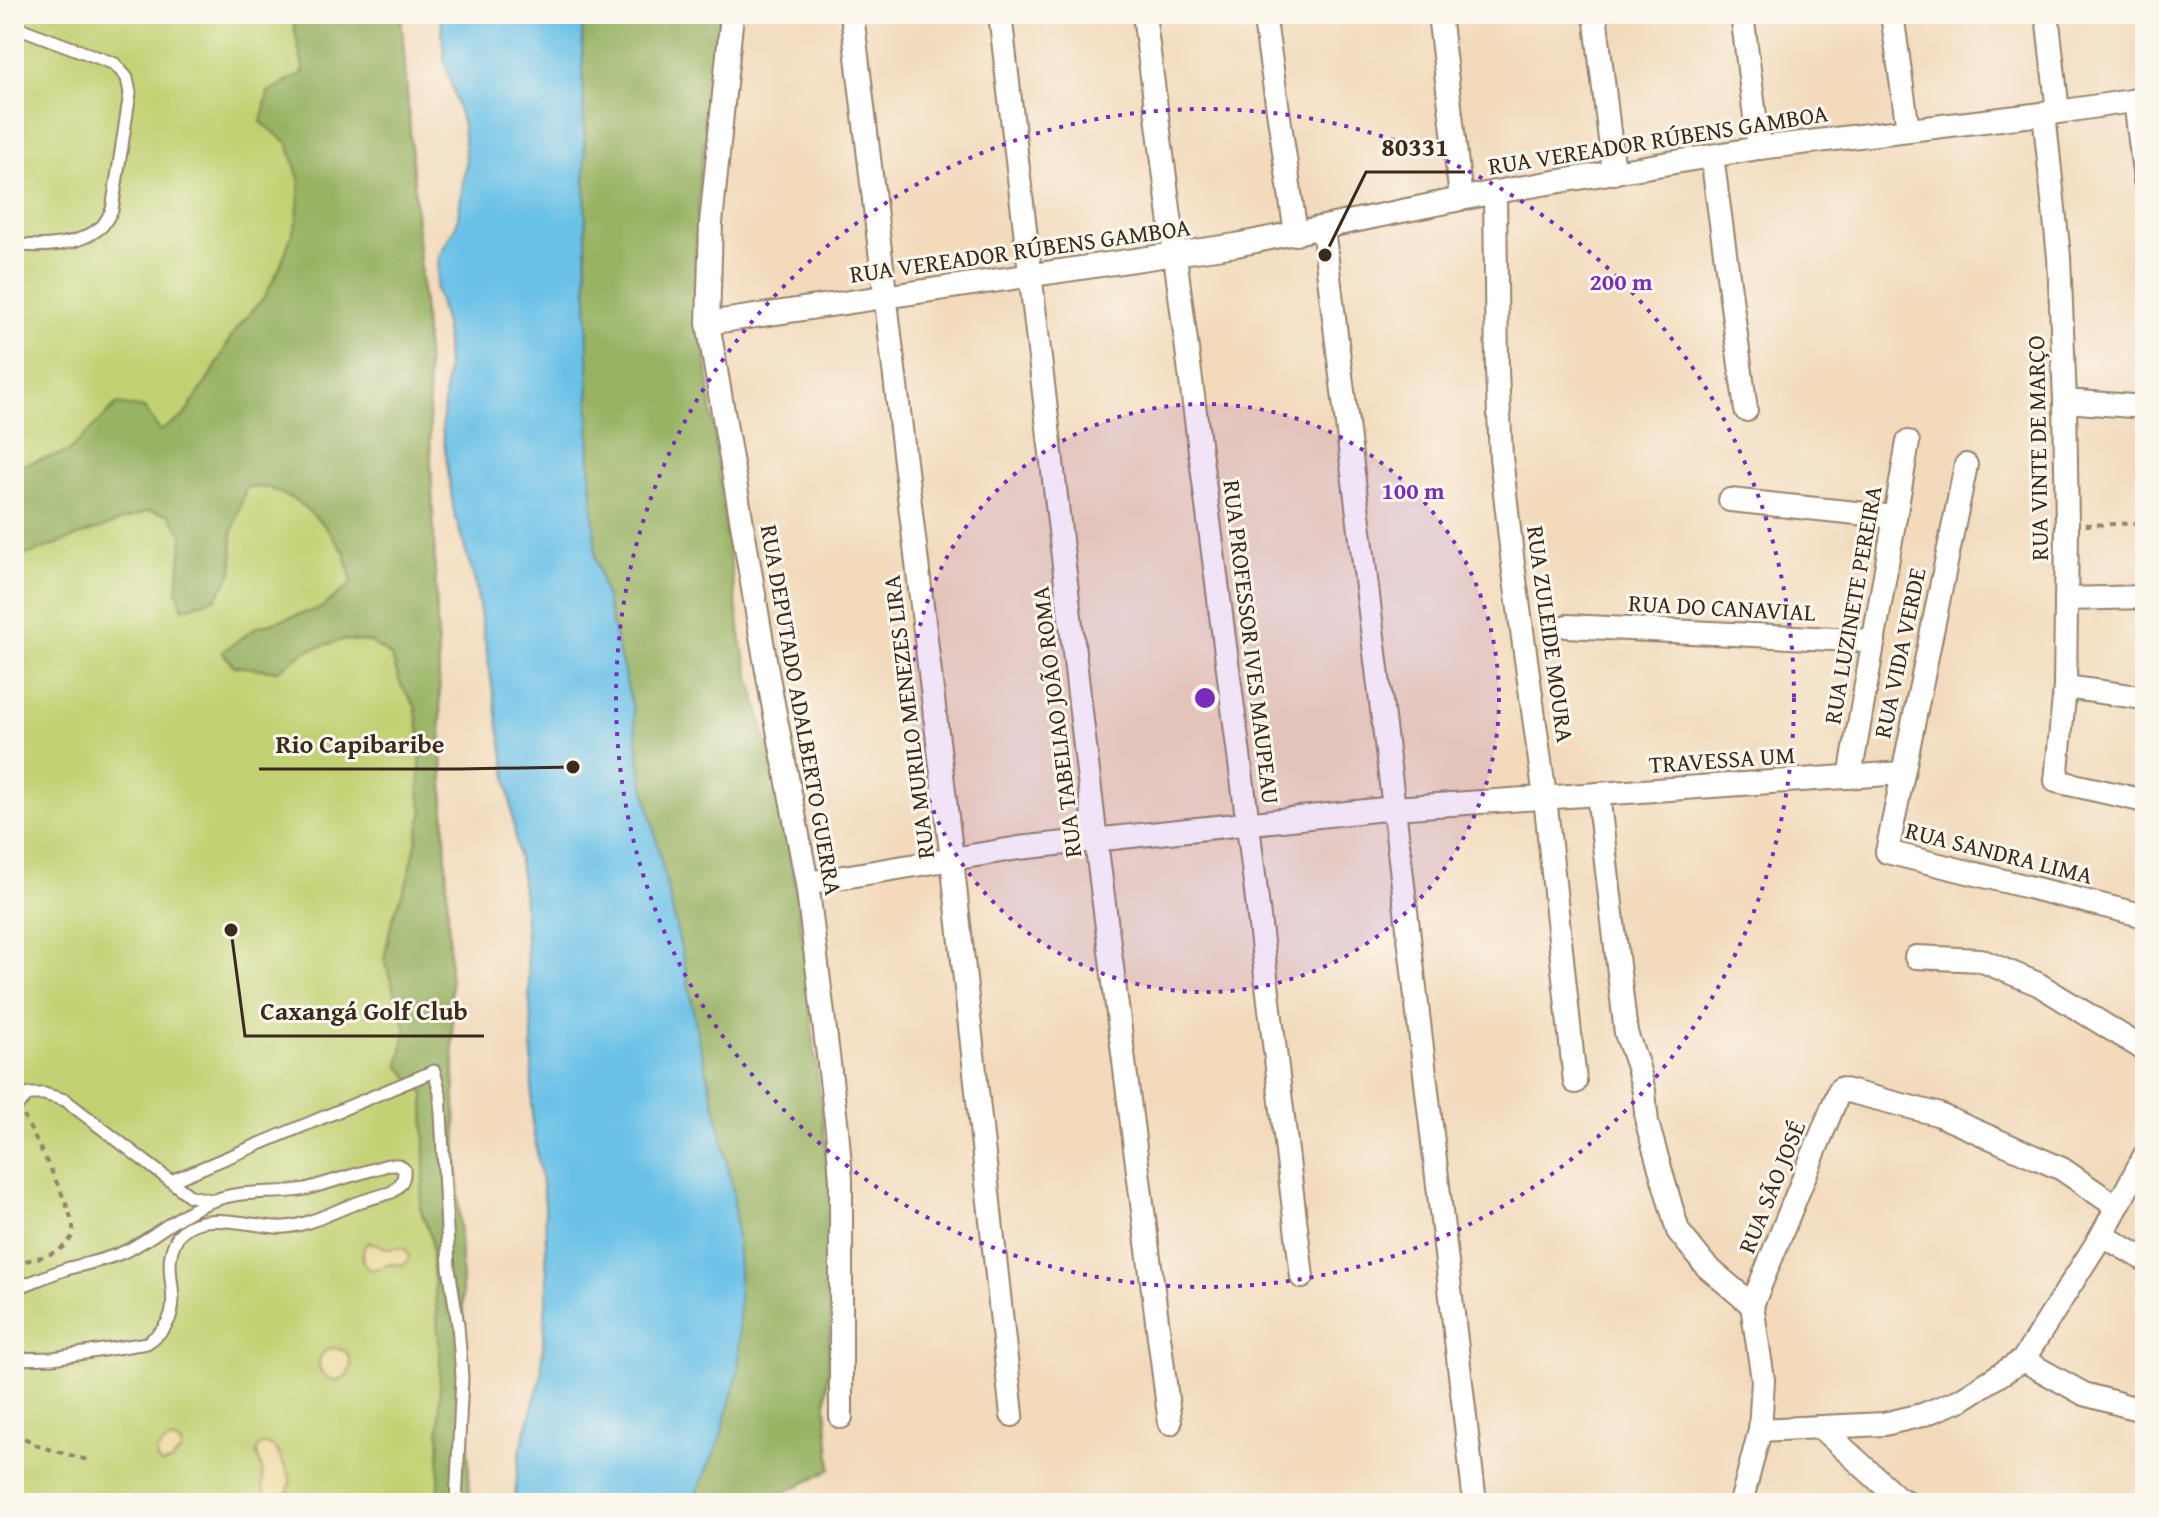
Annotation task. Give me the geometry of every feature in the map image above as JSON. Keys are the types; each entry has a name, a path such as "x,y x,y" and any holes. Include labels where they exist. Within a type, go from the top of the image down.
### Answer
{"street":[{"name":"RUA DEPUTADO ADALBERTO GUERRA","path":"732,14 711,223 708,323 768,677 807,883 837,1129 841,1180 841,1417"},
{"name":"RUA MURILO MENEZES LIRA","path":"852,14 952,859 1012,1415"},
{"name":"RUA TABELIAO JOÃO ROMA","path":"1000,14 1096,841 1170,1423"},
{"name":"RUA PROFESSOR IVES MAUPEAU","path":"1144,14 1248,825 1302,1277"},
{"path":"1264,14 1296,234"},
{"path":"1439,14 1461,198"},
{"path":"1595,14 1614,173"},
{"path":"1742,14 1759,148"},
{"path":"1892,14 1908,130"},
{"name":"RUA VINTE DE MARÇO","path":"2047,14 2065,401 2067,526 2065,687 2056,781 2145,801"},
{"name":"RUA VEREADOR RÚBENS GAMBOA","path":"708,323 1296,234 1461,198 1759,148 2140,100"},
{"path":"2140,100 2145,181"},
{"path":"1712,156 1746,410"},
{"name":"RUA ZULEIDE MOURA","path":"1495,192 1501,457 1545,797 1575,1082"},
{"path":"1323,228 1475,1503"},
{"path":"2065,401 2145,407"},
{"name":"RUA LUZINETE PEREIRA","path":"1850,777 1908,442"},
{"name":"RUA VIDA VERDE","path":"1887,852 1966,465"},
{"path":"1730,500 1895,517"},
{"path":"2066,599 2145,597"},
{"name":"RUA DO CANAVIAL","path":"1567,626 1874,641"},
{"path":"2065,687 2145,698"},
{"name":"TRAVESSA UM","path":"807,883 1019,848 1394,808 1902,773"},
{"path":"1598,794 1626,1033 1637,1064 1647,1123 1678,1231 1706,1266 1752,1305 1763,1380 1760,1430 1741,1503"},
{"name":"RUA SANDRA LIMA","path":"1887,852 2145,916"},
{"path":"1916,957 1980,960 2038,984 2145,1050"},
{"name":"RUA SÃO JOSÉ","path":"1752,1305 1840,1089 1937,1114 2062,1169 2117,1207"},
{"path":"1760,1430 1884,1424 1922,1415 1960,1400 2023,1360 2102,1235 2145,1155"},
{"path":"2102,1235 2145,1260"},
{"path":"2023,1360 2084,1394 2145,1411"},
{"path":"1820,1427 1898,1498 1908,1503"}],"lane":[{"path":"14,26 115,64 127,78 130,93 112,210 103,226 81,239 61,244 14,244"},
{"path":"171,1181 434,1071 440,1093 449,1268 462,1377 456,1503"},
{"path":"19,1104 29,1094 44,1094 65,1100 190,1196 212,1200"},
{"path":"14,1289 44,1276 104,1260 128,1250 212,1200 250,1192 306,1189 388,1165 402,1166 405,1174 399,1187 392,1192 299,1225 278,1227 221,1220 201,1222 186,1228 173,1248 173,1308 168,1324 159,1335 147,1343 53,1358 14,1359"}],"path":[{"path":"2067,526 2145,523"},
{"path":"14,1264 57,1251 74,1234 60,1193 19,1104"},
{"path":"14,1432 38,1446 91,1461"}],"green space":[{"path":"14,14 401,14 427,356 470,1503 14,1503"},
{"path":"289,14 401,14 427,356 470,1503 439,1503 440,1356 431,1238 420,1208 425,1167 424,1094 399,1066 406,1029 384,959 392,920 408,879 423,812 419,792 421,740 415,706 401,685 391,656 370,642 342,640 306,651 277,671 234,666 222,652 257,627 321,608 352,583 345,553 323,524 297,501 269,488 246,487 232,533 233,571 216,598 183,609 177,591 183,535 169,514 148,511 29,554 14,556 14,467 68,452 117,404 144,408 160,431 183,417 214,370 233,333 265,296 280,267 297,220 300,182 288,143 261,122 268,92 304,72"},
{"path":"582,14 721,14 720,68 701,165 695,264 741,641 775,775 798,902 835,1230 826,1406 831,1469 764,1503 692,1503 719,1442 739,1368 739,1268 733,1192 642,777 633,710 596,559 590,466"}],"sand":[{"path":"368,1242 388,1249 404,1248 409,1256 407,1262 371,1270 362,1257"},
{"path":"335,1348 347,1352 351,1364 347,1376 335,1380 323,1376 319,1364 323,1352"},
{"path":"172,1440 181,1444 181,1451 171,1461 161,1464 156,1452"},
{"path":"266,1444 278,1452 290,1478 287,1492 278,1501 269,1498 263,1488 257,1450"}],"water":[{"path":"441,14 582,14 590,466 596,559 633,710 642,777 733,1192 739,1268 739,1368 719,1442 692,1503 514,1503 520,1451 541,1377 547,1286 545,1203 532,1122 532,1037 523,890 475,582 454,512 442,428 447,367 445,325 436,289 439,256 457,224 466,162 463,125 444,59"}],"place":[{"name":"80331","path":"1325,255"},
{"name":"Rio Capibaribe","path":"573,767"},
{"name":"Caxangá Golf Club","path":"231,930"}]}
